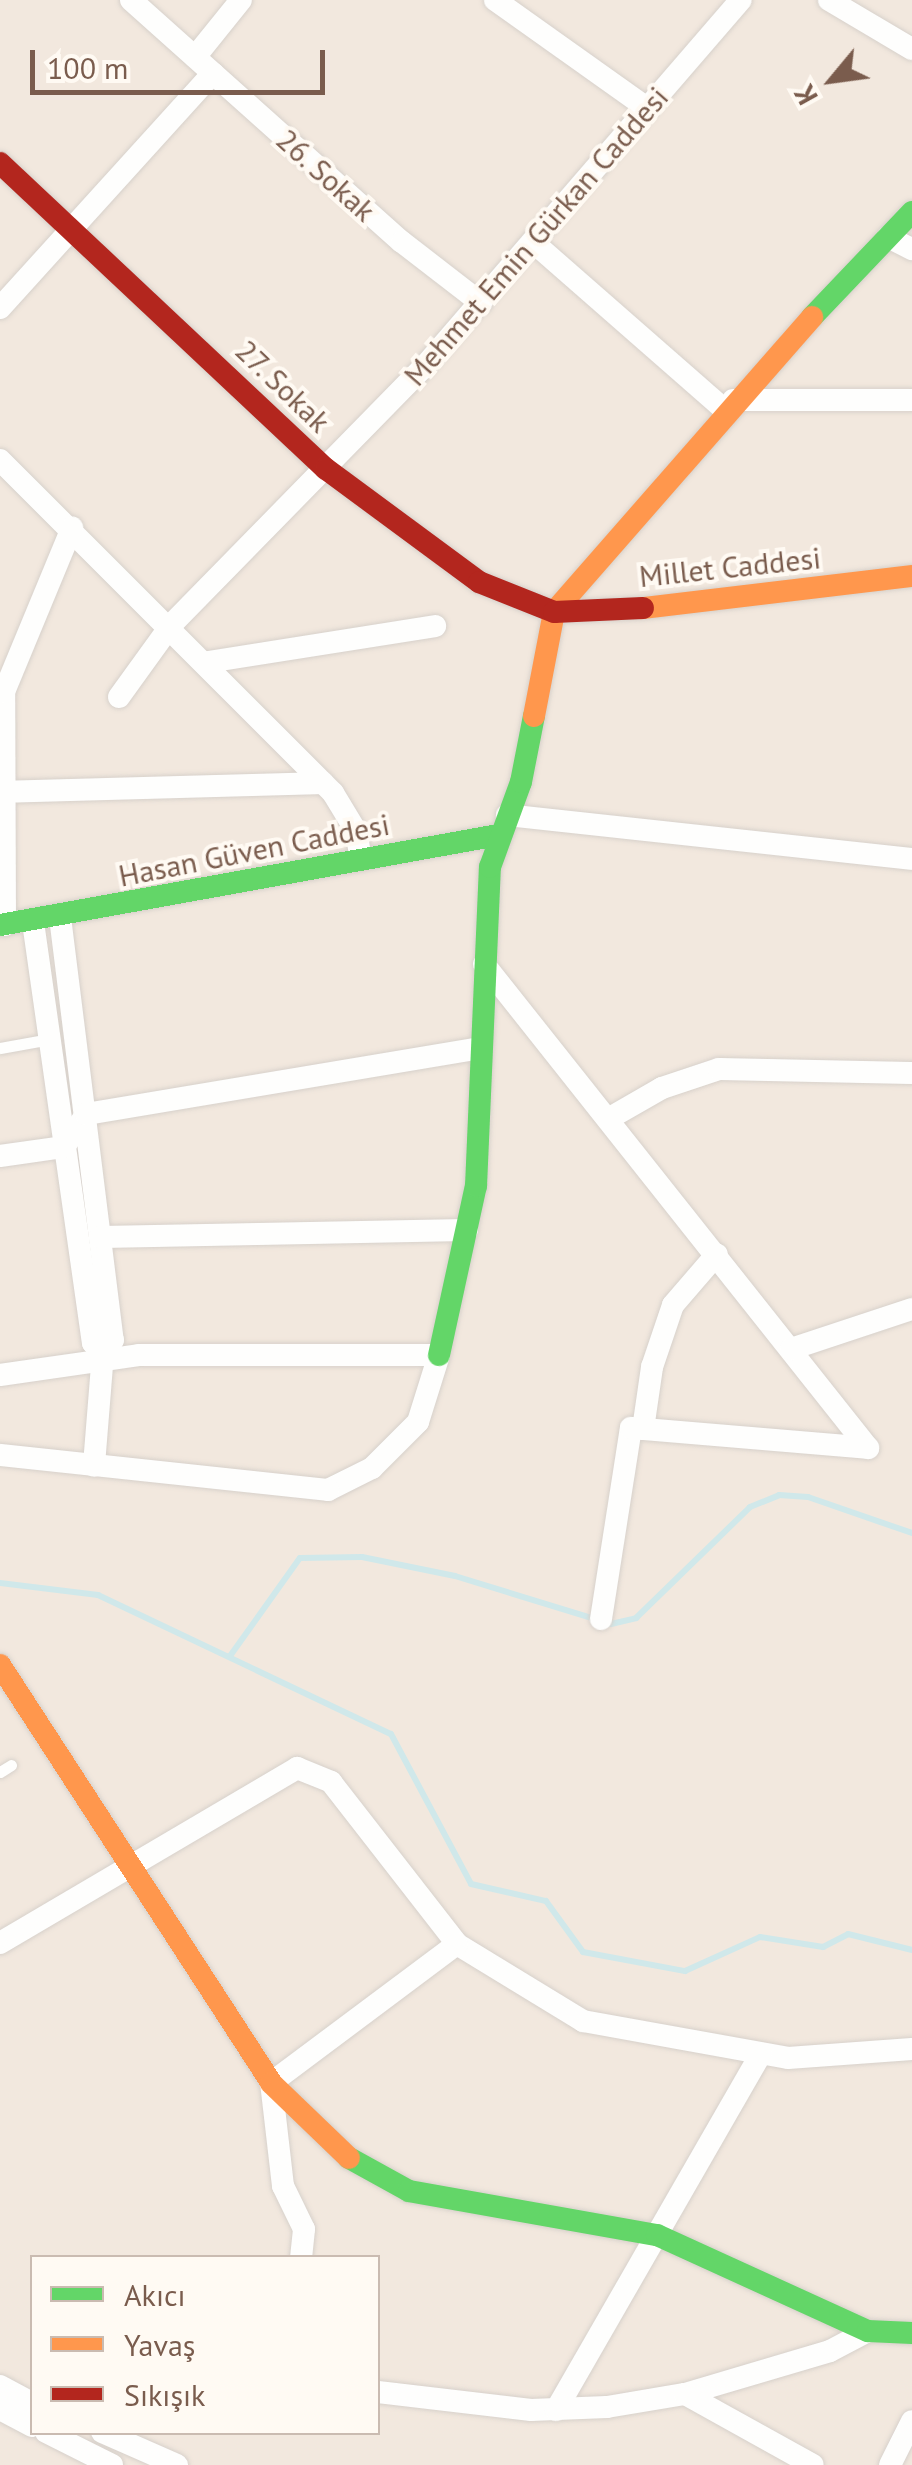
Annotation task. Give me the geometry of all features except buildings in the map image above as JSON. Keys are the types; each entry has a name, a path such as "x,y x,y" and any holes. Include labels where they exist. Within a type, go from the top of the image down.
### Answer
{"street":[{"name":"26. Sokak","path":"131,0 402,242 482,304"},
{"path":"0,308 74,227 204,65 241,0"},
{"name":"Mehmet Emin Gürkan Caddesi","path":"120,698 171,625 482,304 741,0"},
{"path":"829,0 912,50"},
{"path":"508,4 646,108"},
{"name":"27. Sokak","path":"0,163 74,227 326,469 479,582 554,612"},
{"path":"0,1455 328,1490 372,1468 418,1422 438,1355 476,1186 484,964 502,825 521,782 554,612 729,405 912,212"},
{"path":"888,237 912,249"},
{"path":"534,242 729,405 912,400"},
{"path":"0,460 171,625 323,782 356,831 361,859"},
{"path":"72,528 4,692 2,792 12,926 50,1039 93,1343 102,1357"},
{"name":"Millet Caddesi","path":"554,612 695,606 912,576"},
{"path":"208,662 434,626"},
{"path":"2,792 323,782"},
{"path":"502,825 912,859"},
{"name":"Hasan Güven Caddesi","path":"12,926 361,859 502,825"},
{"path":"60,917 112,1340 102,1357 94,1466"},
{"path":"484,964 868,1448 630,1428 601,1619"},
{"path":"0,1156 64,1147 86,1114 480,1048"},
{"path":"608,1119 662,1088 718,1068 912,1073"},
{"path":"100,1236 466,1230"},
{"path":"643,1428 652,1367 673,1305 716,1254"},
{"path":"792,1349 912,1310"},
{"path":"0,1375 102,1357 139,1355 438,1355"},
{"path":"0,1665 125,1865 272,2082 334,2150 374,2178 408,2191 657,2235 868,2331 912,2333"},
{"path":"0,1943 125,1865 296,1768 331,1782 456,1944 583,2022 762,2054 912,2049"},
{"path":"272,2082 456,1944"},
{"path":"556,2410 762,2054"},
{"path":"272,2082 282,2186 304,2229 301,2255"},
{"path":"380,2392 556,2410 685,2394 830,2351 868,2331"},
{"path":"0,2386 30,2400"},
{"path":"685,2394 814,2465"},
{"path":"0,2409 30,2425"},
{"path":"890,2465 912,2421"},
{"path":"52,2435 114,2465 126,2443"},
{"path":"109,2435 177,2465"}],"lane":[{"path":"0,1048 50,1039"}],"shaded area":[{"path":"0,0 912,0 912,2465 0,2465"}],"waterway":[{"path":"230,1656 300,1558 362,1557 455,1576 611,1624 636,1618 750,1507 779,1495 808,1497 912,1533"},
{"path":"0,1583 98,1595 391,1734 471,1884 546,1901 583,1952 685,1971 760,1937 823,1947 848,1934 912,1950"}],"traffic: fast":[{"path":"812,317 912,212"},
{"path":"439,1355 476,1186 490,867 521,782 534,716"},
{"path":"0,925 498,835"},
{"path":"349,2158 409,2191 657,2235 868,2331 912,2333"}],"traffic: slow":[{"path":"534,716 554,612 812,317"},
{"path":"643,608 912,576"},
{"path":"0,1665 271,2083 349,2158"}],"traffic: jam":[{"path":"0,163 326,469 479,582 554,612 643,608"}]}
